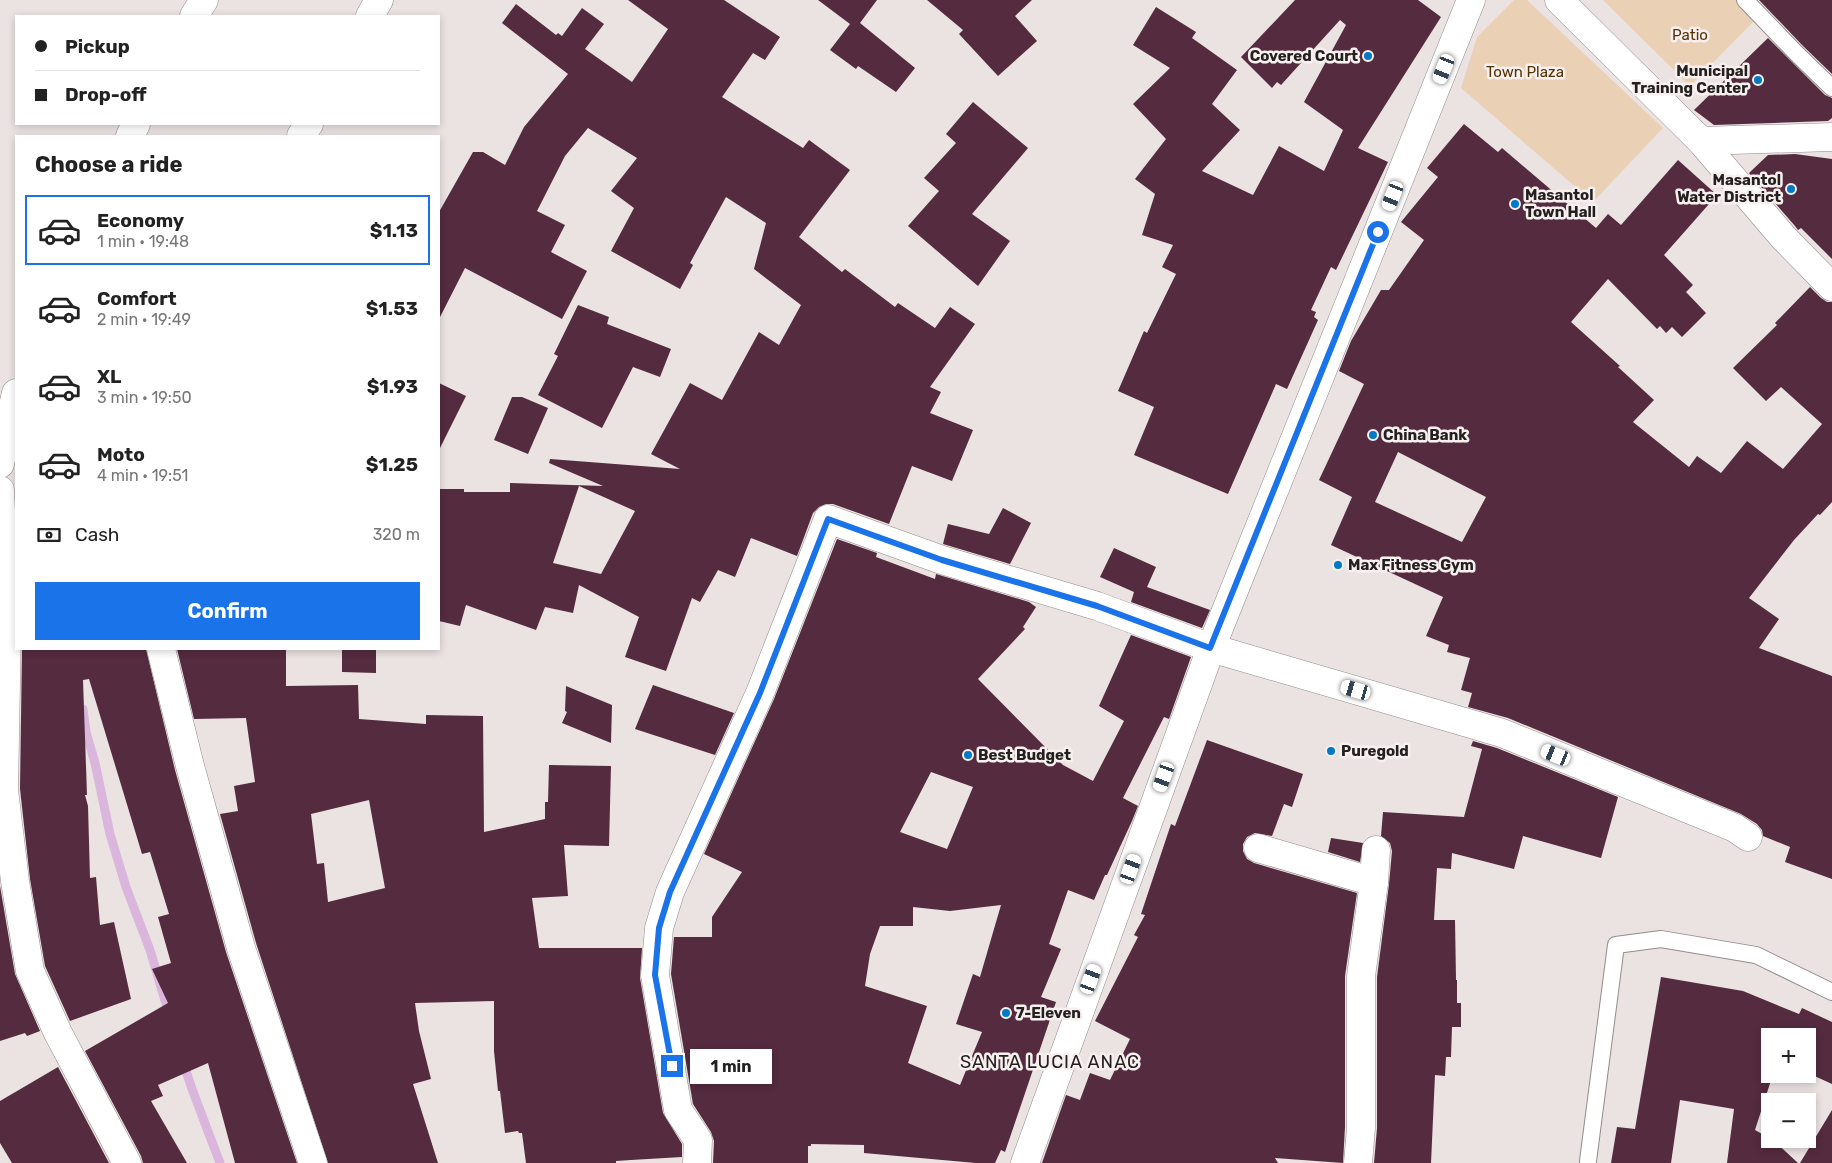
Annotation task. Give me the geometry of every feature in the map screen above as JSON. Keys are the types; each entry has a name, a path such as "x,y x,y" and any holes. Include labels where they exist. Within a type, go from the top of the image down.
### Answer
{"street":[{"path":"195,15 204,0"},
{"path":"371,15 379,0"},
{"path":"1025,1163 1210,648 1471,0"},
{"path":"1559,0 1701,141 1783,237 1832,287"},
{"path":"1701,141 1832,137"},
{"path":"0,464 15,397"},
{"path":"0,490 11,600 7,629 7,682 2,790 30,971 58,1033 127,1163"},
{"path":"697,1163 698,1140 678,1110 655,975 659,928 670,892 760,693 828,519 942,560 1097,606 1210,648 1502,733 1735,828 1748,837"},
{"path":"161,650 190,766 241,948 313,1163"},
{"path":"1258,848 1374,882"},
{"path":"1358,1163 1360,1128 1360,976 1374,882 1376,850"}],"lane":[{"path":"1745,0 1832,88"},
{"path":"1588,1160 1616,945 1661,939 1756,955 1832,992"}],"green space":[{"name":"Town Plaza","path":"1514,0 1527,0 1663,128 1593,202 1461,88 1477,37"},
{"name":"Patio","path":"1603,0 1737,0 1756,19 1690,86"}],"building":[{"path":"628,0 724,0 780,37 765,60 753,53 722,97 803,148 809,140 850,170 799,237 842,272 845,269 895,307 898,303 935,328 950,307 975,324 930,387 941,392 930,413 973,430 952,481 912,466 889,524 833,504 819,507 813,513 797,556 751,538 735,577 718,570 700,602 692,598 666,671 625,657 639,617 579,585 573,613 545,607 536,630 466,605 460,626 440,621 440,489 464,489 464,492 510,492 510,483 603,486 549,463 550,459 680,469 651,454 690,383 722,400 759,332 779,345 801,305 754,269 766,223 726,197 690,263 693,265 680,289 611,251 634,208 611,191 637,158 588,128 565,156 537,211 565,225 551,252 587,271 562,319 465,268 440,317 440,210 473,152 483,152 505,165 524,127 568,74 502,23 516,4 556,35 558,33 562,36 582,8 604,24 585,49 632,82 668,29","holes":["579,486 635,511 601,574 553,563"]},
{"path":"818,0 877,0 860,23 915,68 896,92 858,66 856,69 830,50 850,24"},
{"path":"927,0 1032,0 1015,16 1037,41 998,76 959,34 963,30"},
{"path":"1295,0 1418,0 1441,17 1358,148 1388,162 1336,270 1331,267 1311,310 1316,312 1314,317 1318,320 1287,389 1276,384 1228,494 1134,455 1154,407 1118,391 1144,331 1147,333 1176,274 1162,267 1173,245 1142,235 1155,194 1135,179 1166,139 1133,104 1170,68 1133,45 1156,7 1196,32 1192,38 1237,70 1212,104 1240,130 1202,171 1253,195 1279,146 1324,171 1343,130 1304,102 1346,25 1340,20 1281,85 1277,82 1272,88 1241,57"},
{"path":"1759,0 1832,0 1832,74 1803,46"},
{"name":"Municipal Training Center","path":"1768,38 1825,95 1832,98 1832,118 1828,121 1714,125 1694,110"},
{"path":"973,102 1028,148 972,214 1010,241 978,286 908,226 939,191 924,178 956,143 946,134"},
{"path":"1464,124 1498,152 1502,148 1596,228 1608,214 1621,225 1678,160 1717,195 1664,255 1693,285 1686,292 1706,313 1682,337 1672,327 1666,333 1660,326 1657,329 1608,279 1571,322 1654,400 1633,422 1689,467 1697,456 1721,473 1747,441 1783,469 1822,424 1781,387 1766,401 1733,368 1777,325 1775,323 1810,287 1821,298 1827,302 1832,302 1832,502 1794,540 1749,598 1779,619 1759,648 1832,676 1832,879 1785,862 1790,847 1763,836 1762,830 1757,824 1741,814 1508,718 1468,707 1472,693 1461,690 1470,658 1447,652 1449,645 1426,636 1443,597 1331,545 1352,497 1319,480 1364,384 1339,371 1351,341 1381,290 1389,290 1424,240 1401,222 1438,177 1427,168","holes":["1398,452 1486,497 1462,542 1375,502"]},
{"name":"Masantol Water District","path":"1795,154 1832,159 1832,259 1801,228 1798,230 1749,173 1768,155"},
{"path":"578,305 609,317 607,324 671,349 660,377 633,367 602,428 538,395 558,356 554,354"},
{"path":"440,383 466,396 440,448"},
{"path":"512,397 522,397 548,408 528,454 494,440"},
{"path":"1003,508 1031,523 1010,564 943,544 948,524 989,534"},
{"path":"837,539 877,553 876,557 935,579 936,574 1029,602 1036,607 1023,627 1025,629 978,679 1063,765 1093,781 1124,721 1099,706 1131,635 1191,657 1169,719 1164,717 1123,798 1138,806 1094,900 1068,890 1049,944 1061,949 1041,997 1056,1002 1005,1152 1001,1150 995,1163 864,1153 864,1145 811,1144 811,1146 808,1146 808,1163 713,1163 714,1141 711,1132 693,1104 671,974 674,937 712,937 712,917 742,872 704,854 774,699","holes":["931,772 973,787 947,849 900,832","1001,905 980,977 973,974 956,1024 982,1032 960,1085 908,1063 927,1006 865,986 870,954 880,926 913,926 913,907 950,911"]},
{"path":"1114,548 1156,567 1147,587 1210,610 1202,628 1131,602 1134,592 1100,577"},
{"path":"22,650 146,650 175,770 226,952 297,1163 235,1163 208,1063 158,1085 163,1096 151,1101 187,1163 143,1163 85,1051 168,1003 152,969 171,963 158,917 169,914 150,852 142,854 89,679 83,680 87,795 85,795 88,806 90,878 96,877 100,925 114,922 131,999 70,1021 45,966 30,879 20,789"},
{"path":"177,650 286,650 286,686 358,685 359,719 426,724 426,715 483,716 484,832 545,819 545,802 548,802 549,765 611,766 609,846 564,845 568,896 532,898 539,948 642,948 640,978 663,1113 682,1144 682,1157 616,1161 616,1163 526,1163 522,1133 518,1131 505,1133 494,1051 494,1001 415,1003 419,1031 431,1079 413,1084 438,1163 328,1163 256,943 220,814 238,811 234,786 255,782 246,718 194,719","holes":["369,800 385,888 328,902 324,863 317,864 311,814"]},
{"path":"342,650 376,650 376,673 342,672"},
{"path":"653,685 734,713 715,755 635,729"},
{"path":"566,686 612,705 611,743 562,723 567,712 565,711"},
{"path":"1207,740 1303,774 1292,807 1284,804 1272,836 1255,833 1247,837 1243,844 1243,851 1247,859 1254,863 1357,893 1345,976 1345,1127 1343,1163 1275,1158 1278,1163 1042,1163 1066,1095 1080,1100 1090,1073 1110,1080 1130,1039 1095,1021 1138,937 1134,935 1145,915 1141,914 1171,824 1175,826"},
{"path":"1473,741 1497,748 1618,797 1601,858 1523,836 1514,869 1452,853 1451,869 1437,868 1434,920 1455,920 1457,1003 1461,1003 1461,1027 1452,1027 1451,1057 1446,1057 1445,1076 1435,1075 1431,1163 1374,1163 1377,1128 1377,977 1392,851 1390,843 1381,836 1383,812 1464,817 1482,749 1471,746"},
{"path":"1331,838 1363,843 1360,862 1328,852"},
{"path":"0,886 15,974 40,1031 27,1036 25,1033 0,1041"},
{"path":"1661,977 1743,991 1799,1014 1802,1008 1832,1022 1832,1084 1816,1077 1816,1028 1761,1028 1761,1083 1770,1083 1767,1093 1761,1093 1761,1111 1755,1130 1761,1133 1761,1148 1782,1148 1798,1163 1727,1163 1734,1109 1680,1100 1671,1163 1611,1163 1617,1127 1635,1129"},
{"path":"58,1067 109,1163 12,1163 0,1143 0,1101"},
{"path":"1832,1110 1832,1163 1800,1163 1809,1148 1816,1148 1816,1136"}],"waterway":[{"path":"83,709 86,732 95,763 110,834 126,887 150,950 169,1014"},
{"path":"183,1062 220,1163"}],"place":[{"name":"Covered Court","path":"1368,56"},
{"name":"Municipal Training Center","path":"1758,80"},
{"name":"Masantol Water District","path":"1791,189"},
{"name":"Masantol Town Hall","path":"1515,204"},
{"name":"China Bank","path":"1373,435"},
{"name":"Max Fitness Gym","path":"1338,565"},
{"name":"Puregold","path":"1331,751"},
{"name":"Best Budget","path":"968,755"},
{"name":"7-Eleven","path":"1006,1013"}],"district":[{"name":"SANTA LUCIA ANAC","path":"1050,1062"}],"route":[{"path":"672,1066 655,975 659,928 670,892 760,693 828,519 942,560 1097,606 1210,648 1378,232"}]}
